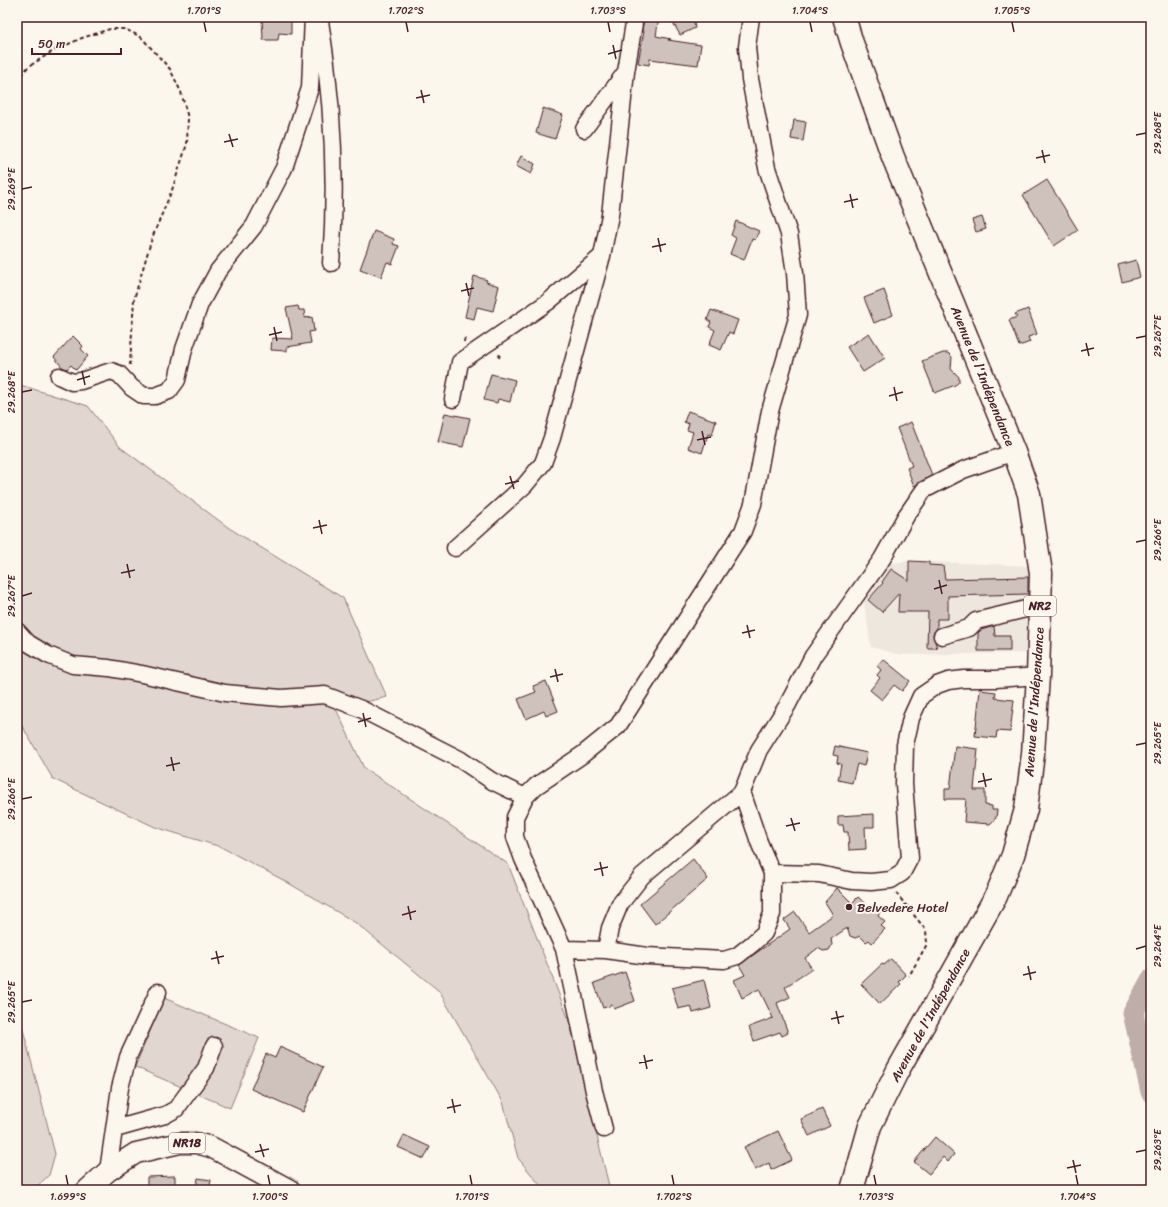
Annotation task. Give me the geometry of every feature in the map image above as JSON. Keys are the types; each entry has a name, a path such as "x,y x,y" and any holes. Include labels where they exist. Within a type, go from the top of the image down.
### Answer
{"highway":[{"name":"Avenue de l'Indépendance","path":"844,17 893,157 1014,452 1031,502 1040,573 1038,676 1033,754 1026,808 1013,855 996,896 898,1070 870,1126 852,1190"}],"main road":[{"name":"NR18","path":"87,1190 108,1171 136,1153 180,1143 196,1143 211,1147 290,1190"}],"street":[{"path":"59,376 72,382 81,381 111,371 119,374 132,388 144,396 155,396 169,391 177,380 184,349 200,304 218,271 254,226 284,168 310,88 313,17"},
{"path":"319,17 325,50 334,145 334,224 331,263"},
{"path":"455,548 525,485 543,463 552,438 602,256 610,215 626,72 636,17"},
{"path":"604,1129 594,1091 564,949 523,859 515,837 515,817 525,797 536,786 582,755 618,726 743,531 752,504 770,411 798,315 796,273 789,234 767,168 750,79 747,47 751,17"},
{"path":"584,129 626,72"},
{"path":"453,399 460,362 548,302 602,256"},
{"path":"606,950 610,928 620,904 642,876 742,792 759,750 787,706 813,656 882,559 906,516 924,490 963,470 1014,452"},
{"path":"942,636 969,628 976,621 1026,608 1040,609"},
{"path":"17,631 28,643 48,655 73,665 109,668 142,674 225,693 281,698 325,695 361,709 461,760 492,781 525,797"},
{"path":"772,873 819,874 852,881 871,882 891,880 902,873 910,858 904,784 905,745 911,718 921,696 948,681 1038,676"},
{"path":"564,949 606,950 697,960 724,960 737,956 764,933 772,914 772,873 759,842 742,792"},
{"path":"108,1171 120,1088 128,1057 158,992"},
{"path":"115,1129 166,1115 176,1109 206,1068 214,1046"}],"path":[{"path":"17,81 28,67 53,51 82,38 110,29 125,29 141,37 170,69 181,92 188,118 187,144 172,190 152,238 134,299 130,353 132,388"},
{"path":"891,880 897,896 926,930 927,944 909,976"}],"shaded area":[{"path":"17,384 88,406 120,447 229,528 343,598 387,697 336,709 364,768 508,864 569,1020 610,1190 544,1190 518,1158 503,1102 439,991 356,923 285,881 221,847 155,827 53,779 17,717"},
{"path":"909,561 1034,566 1031,653 900,655 871,647 863,596 884,564"},
{"path":"164,998 259,1038 230,1108 135,1067"},
{"path":"17,1006 55,1154 49,1175 33,1190 17,1190"}],"building":[{"path":"262,17 291,17 291,34 279,33 278,40 263,40"},
{"path":"644,17 659,17 656,36 671,39 668,40 701,45 698,65 650,59 649,65 638,63 644,31 642,31"},
{"path":"670,17 693,17 695,28 680,35"},
{"path":"543,108 563,115 555,139 536,133"},
{"path":"794,120 806,122 803,141 791,139"},
{"path":"521,156 535,164 531,174 516,166"},
{"path":"1047,180 1078,230 1054,246 1023,195"},
{"path":"982,217 986,229 976,232 972,220"},
{"path":"736,221 759,231 755,240 752,239 744,260 730,254 736,238 731,235"},
{"path":"374,231 394,239 393,244 399,246 392,264 387,262 381,277 360,269"},
{"path":"1136,260 1140,277 1122,282 1118,265"},
{"path":"474,276 499,286 493,311 477,307 474,319 465,317"},
{"path":"884,290 893,315 874,323 864,298"},
{"path":"298,306 299,310 304,310 305,318 312,317 314,331 309,332 311,343 287,347 287,351 271,350 272,338 293,339 286,308"},
{"path":"1028,309 1037,334 1028,337 1030,342 1019,346 1009,320 1017,317 1015,314"},
{"path":"711,310 738,320 733,334 729,332 721,350 709,345 715,330 709,327 711,322 707,320"},
{"path":"869,333 885,358 863,372 847,347"},
{"path":"73,336 83,346 81,349 88,356 76,370 71,365 67,369 62,367 54,357"},
{"path":"943,353 948,353 952,357 951,369 959,377 959,382 935,393 922,361"},
{"path":"491,374 515,380 510,402 498,399 497,403 484,400"},
{"path":"688,411 716,421 712,435 708,434 702,453 688,448 693,432 687,430 689,424 684,422"},
{"path":"445,413 470,418 463,447 438,442"},
{"path":"911,422 932,475 914,486 907,468 912,466 897,428"},
{"path":"909,561 929,562 929,565 943,566 945,579 1028,577 1028,594 948,596 948,619 937,619 937,628 933,634 937,648 927,648 928,612 898,612 899,593 882,612 868,600 883,583 882,582 891,569 909,581"},
{"path":"994,626 995,636 1010,636 1010,651 978,651 978,633 981,630"},
{"path":"883,659 910,681 902,691 894,685 882,700 870,690 880,678 877,675 881,670 877,666"},
{"path":"546,681 558,711 546,716 544,711 526,719 518,699 536,692 533,686"},
{"path":"980,690 996,692 995,698 1014,700 1010,732 997,731 996,738 975,736"},
{"path":"835,746 867,753 864,766 857,764 852,783 838,780 841,764 837,763 838,756 833,755"},
{"path":"955,746 978,749 974,790 985,790 985,805 992,806 992,810 997,810 996,818 990,824 964,822 966,799 945,799 945,789 950,789"},
{"path":"874,814 874,827 865,827 866,849 849,850 848,832 844,832 843,825 838,825 838,816"},
{"path":"693,859 708,879 655,924 640,904"},
{"path":"837,888 852,903 858,897 869,907 873,905 878,907 880,912 878,916 885,922 881,926 885,929 872,943 869,940 866,942 860,936 855,938 850,936 847,928 831,939 832,945 829,950 823,951 818,948 805,958 812,969 785,987 790,997 777,1003 788,1033 782,1036 780,1032 754,1041 749,1027 773,1018 759,989 742,998 734,980 745,975 739,965 790,929 784,920 795,912 809,932 833,915 825,902"},
{"path":"891,959 906,975 899,982 901,984 880,1004 861,984 882,964 884,965"},
{"path":"625,972 635,1001 614,1009 612,1005 603,1008 594,983"},
{"path":"704,980 711,1008 693,1013 691,1006 678,1009 672,988"},
{"path":"280,1047 323,1067 303,1112 251,1089 266,1054 275,1058"},
{"path":"822,1109 830,1126 809,1136 801,1119"},
{"path":"778,1131 792,1160 771,1170 769,1163 755,1170 744,1147"},
{"path":"404,1135 430,1147 424,1159 398,1147"},
{"path":"935,1137 954,1154 948,1162 943,1157 929,1174 914,1162"},
{"path":"175,1176 175,1190 147,1190 147,1177"},
{"path":"198,1178 211,1180 209,1190 196,1190"}],"waterway":[{"path":"1151,980 1133,1013 1151,1092"}],"place":[{"name":"Belvedere Hotel","path":"849,907"}]}
